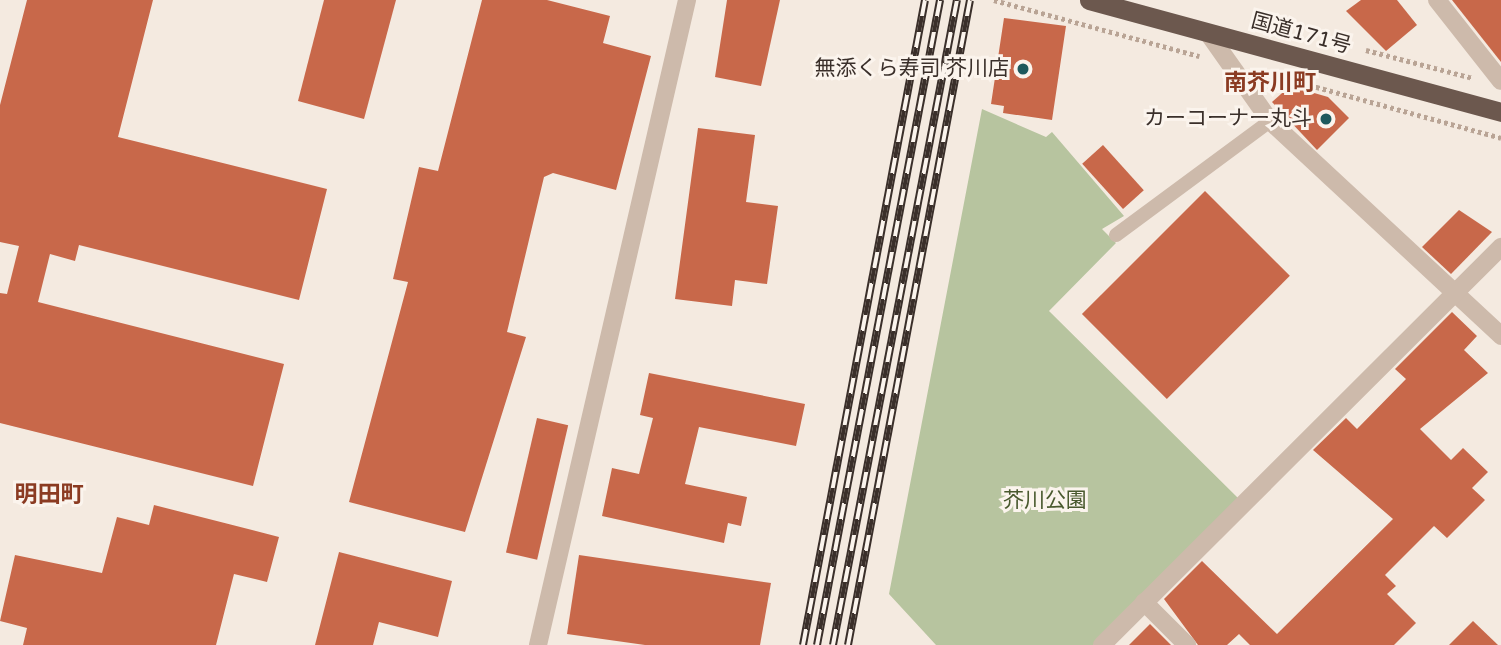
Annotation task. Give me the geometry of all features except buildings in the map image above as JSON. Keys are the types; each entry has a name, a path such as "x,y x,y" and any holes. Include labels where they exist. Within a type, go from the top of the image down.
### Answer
{"highway":[{"name":"国道171号","path":"1089,0 1150,8 1208,33 1501,112"}],"street":[{"path":"538,645 687,0"},
{"path":"1437,0 1501,81"},
{"path":"1208,33 1270,121 1453,295 1501,337"},
{"path":"1102,645 1501,247"},
{"path":"1144,602 1187,645"}],"lane":[{"path":"1115,234 1270,121"}],"path":[{"path":"1359,48 1482,79"}],"green space":[{"name":"芥川公園","path":"982,109 1046,137 1052,132 1124,216 1102,229 1116,243 1049,311 1238,498 1093,645 936,645 889,594"}],"railway":[{"path":"803,645 925,0"},
{"path":"817,645 940,0"},
{"path":"833,645 957,0"},
{"path":"848,645 970,0"}],"place":[{"name":"無添くら寿司 芥川店","path":"1023,69"},
{"name":"カーコーナー丸斗","path":"1326,119"}],"district":[{"name":"南芥川町","path":"1270,83"},
{"name":"明田町","path":"49,495"}]}
